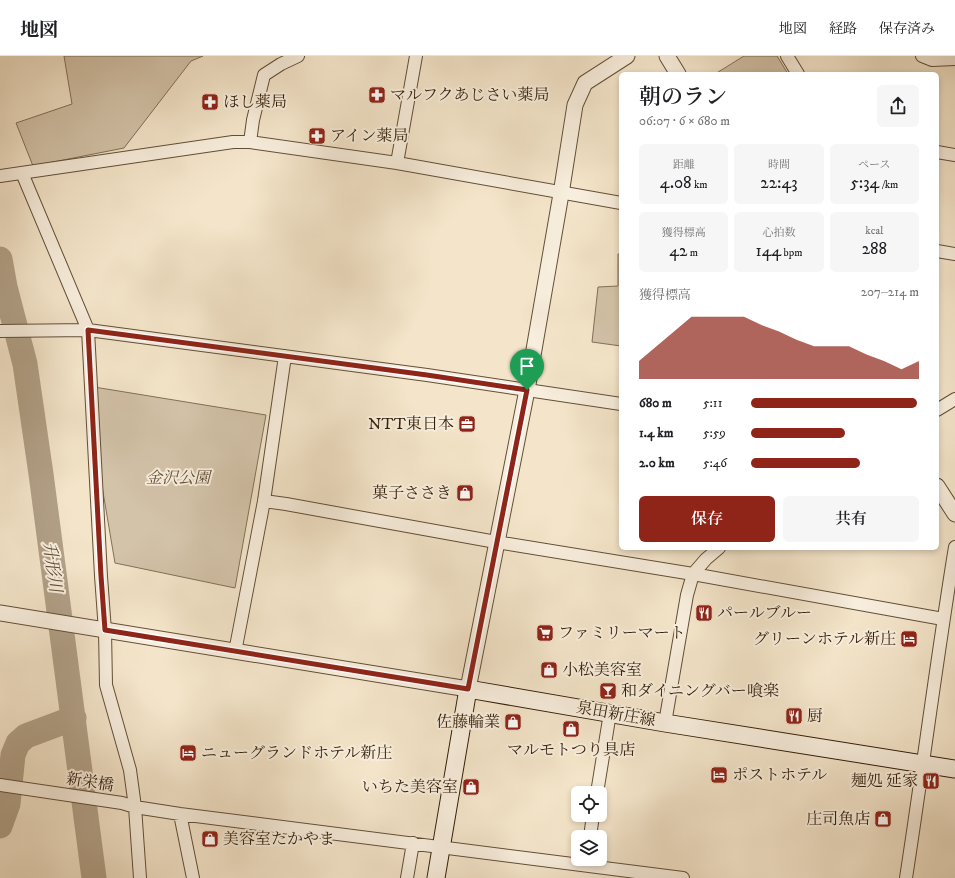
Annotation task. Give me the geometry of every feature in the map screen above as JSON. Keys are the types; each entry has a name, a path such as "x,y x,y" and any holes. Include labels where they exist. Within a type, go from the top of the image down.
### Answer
{"main road":[{"name":"泉田新庄線","path":"468,689 665,723 955,769"},
{"path":"436,878 468,689"}],"street":[{"path":"250,142 253,120 264,75 281,64 298,56"},
{"path":"397,164 416,56"},
{"path":"0,613 468,689 527,390 562,194 575,105 585,83 627,56"},
{"path":"667,56 677,72"},
{"path":"787,56 797,72"},
{"path":"922,56 932,60 955,59"},
{"path":"0,176 233,142 250,142 397,164 562,194 619,203"},
{"path":"939,152 955,155"},
{"path":"22,173 82,330 105,630 106,685 130,770 135,807 140,878"},
{"path":"939,251 955,254"},
{"path":"0,330 82,330 427,375 619,404"},
{"path":"235,652 264,501 285,356"},
{"path":"939,409 955,399"},
{"path":"939,489 955,514"},
{"path":"264,501 496,542 693,574 943,619"},
{"path":"906,878 924,764 943,619 953,574 955,546"},
{"path":"665,723 687,595 693,574 706,559 717,550"},
{"path":"598,786 610,713"},
{"name":"新栄橋","path":"0,785 53,792 180,814 442,847 571,860"},
{"path":"180,814 193,878"},
{"path":"407,878 413,843"},
{"name":"新栄橋","path":"607,866 682,878"}],"green space":[{"path":"64,56 203,56 191,61 124,148 33,166 16,123 72,104"},
{"path":"744,56 777,56 787,72 718,72"},
{"path":"619,254 619,346 592,342 598,287 618,286"},
{"name":"金沢公園","path":"94,387 266,415 235,588 115,563 89,409"}],"waterway":[{"name":"升形川","path":"0,259 5,287 25,364 41,474 94,878"},
{"path":"0,826 8,804 13,755 18,743 26,736 74,718"}],"place":[{"name":"マルフクあじさい薬局","path":"377,95"},
{"name":"ほし薬局","path":"210,102"},
{"name":"アイン薬局","path":"317,136"},
{"name":"NTT東日本","path":"467,424"},
{"name":"菓子ささき","path":"465,493"},
{"name":"パールブルー","path":"704,613"},
{"name":"ファミリーマート","path":"545,633"},
{"name":"グリーンホテル新庄","path":"909,639"},
{"name":"小松美容室","path":"549,670"},
{"name":"和ダイニングバー喰楽","path":"608,691"},
{"name":"厨","path":"794,716"},
{"name":"佐藤輪業","path":"513,722"},
{"name":"マルモトつり具店","path":"571,729"},
{"name":"ニューグランドホテル新庄","path":"188,753"},
{"name":"ポストホテル","path":"719,775"},
{"name":"麺処 延家","path":"931,781"},
{"name":"いちた美容室","path":"471,787"},
{"name":"庄司魚店","path":"883,819"},
{"name":"美容室たかやま","path":"210,839"}],"route":[{"path":"88,330 292,356 527,390 468,689 105,630 88,330"}]}
